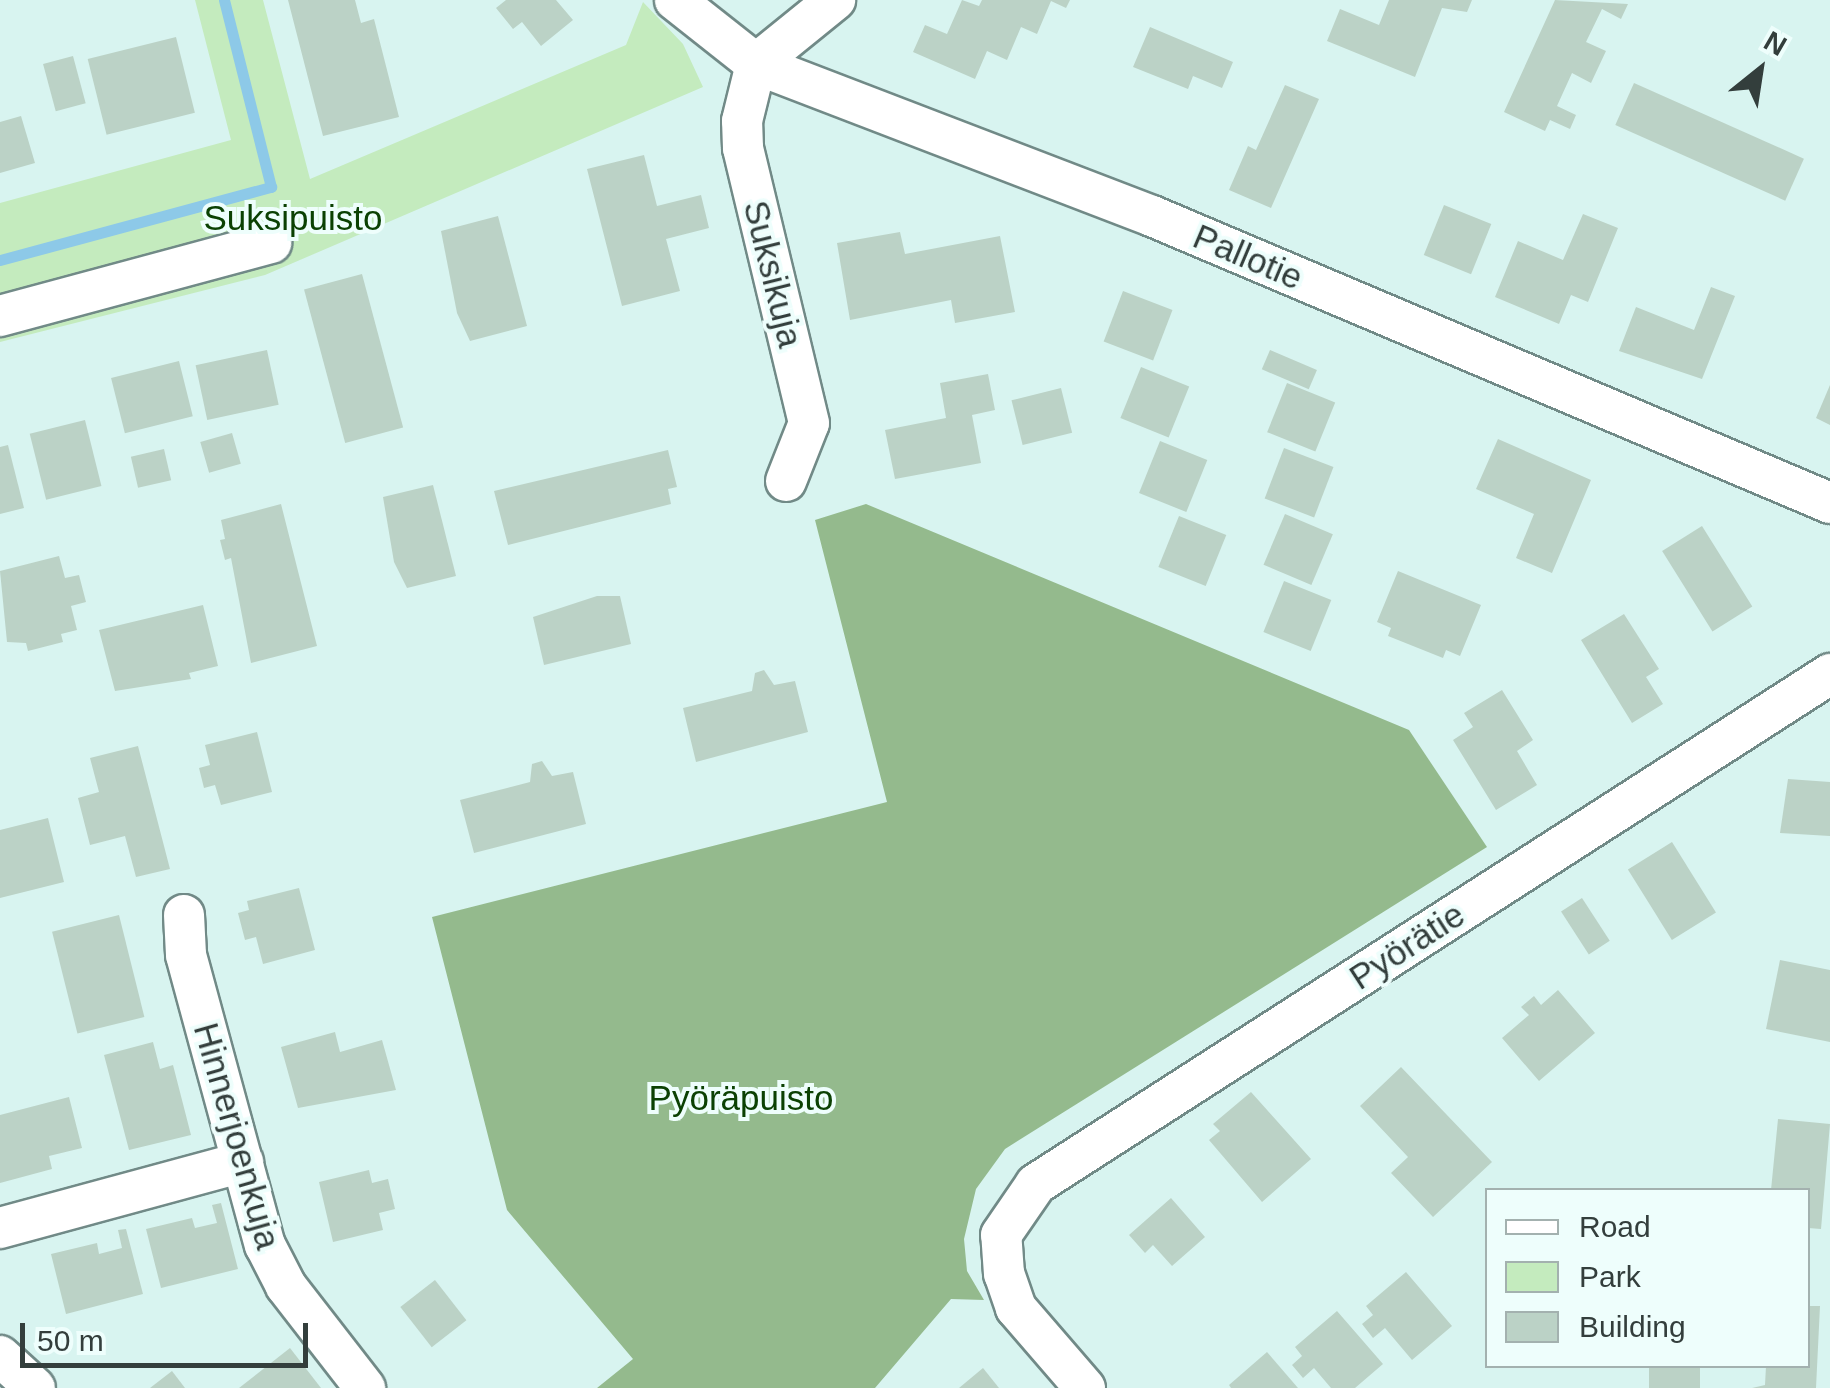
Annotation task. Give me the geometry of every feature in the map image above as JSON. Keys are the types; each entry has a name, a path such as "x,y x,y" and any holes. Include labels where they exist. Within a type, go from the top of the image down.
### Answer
{"street":[{"name":"Pallotie","path":"675,0 756,64 1152,216 1830,504"},
{"path":"756,64 835,0"},
{"name":"Suksikuja","path":"756,64 743,148 809,423 786,481"},
{"path":"0,316 271,242"},
{"name":"Pyörätie","path":"1085,1388 1016,1308 1001,1235 1036,1184 1830,674"},
{"name":"Hinnerjoenkuja","path":"184,915 186,955 274,1264 365,1388"},
{"path":"0,1228 243,1162"},
{"path":"0,1356 35,1388"}],"green space":[{"name":"Suksipuisto","path":"195,0 263,0 310,179 626,45 643,2 683,44 703,87 265,275 0,342 0,203 231,140"},
{"name":"Pyöräpuisto","path":"866,504 1409,730 1487,847 1005,1149 976,1189 964,1239 967,1271 984,1300 951,1299 875,1388 597,1388 633,1359 507,1210 432,917 887,802 815,520"}],"building":[{"path":"288,0 355,0 361,23 374,19 399,117 323,136"},
{"path":"506,0 556,0 573,20 541,46 522,22 513,29 496,8"},
{"path":"962,0 979,6 982,0 1070,0 1066,8 1051,1 1037,34 1021,27 1007,60 987,51 975,79 913,52 925,25 947,34"},
{"path":"1389,0 1472,0 1467,12 1442,8 1415,77 1327,41 1340,9 1379,25"},
{"path":"1555,0 1628,4 1621,19 1602,9 1586,42 1606,51 1591,83 1572,73 1557,106 1576,115 1570,129 1550,120 1545,131 1504,112"},
{"path":"1150,27 1233,62 1222,88 1193,76 1188,89 1133,67"},
{"path":"176,37 195,113 107,135 88,59"},
{"path":"73,56 86,103 56,111 43,64"},
{"path":"1634,83 1804,159 1785,201 1615,125"},
{"path":"1285,85 1319,99 1271,208 1229,190 1248,146 1256,150"},
{"path":"21,116 35,163 0,173 0,122"},
{"path":"644,155 657,206 701,195 709,228 666,239 680,291 622,306 587,169"},
{"path":"1444,205 1491,224 1471,274 1424,255"},
{"path":"1583,214 1618,228 1588,302 1571,295 1559,324 1495,297 1518,241 1563,260"},
{"path":"498,216 527,326 470,341 457,313 441,231"},
{"path":"900,232 905,254 1000,236 1015,312 955,323 951,300 850,320 837,243"},
{"path":"362,274 403,428 345,443 304,290"},
{"path":"1711,287 1735,296 1702,379 1619,351 1636,307 1694,330"},
{"path":"1123,291 1172,310 1153,360 1104,341"},
{"path":"267,350 279,405 207,420 196,365"},
{"path":"1270,350 1317,370 1309,389 1262,369"},
{"path":"179,361 193,416 125,433 111,378"},
{"path":"1141,367 1189,386 1169,437 1120,418"},
{"path":"988,374 995,410 972,415 981,463 895,479 885,430 946,418 940,383"},
{"path":"1287,383 1335,402 1315,452 1267,432"},
{"path":"1830,385 1830,425 1816,418"},
{"path":"1061,388 1072,433 1023,445 1012,400"},
{"path":"85,420 101,486 46,500 30,434"},
{"path":"232,433 241,464 209,473 200,442"},
{"path":"1498,439 1591,480 1552,573 1516,558 1534,514 1476,489"},
{"path":"1160,441 1207,460 1186,512 1139,493"},
{"path":"8,445 24,508 0,514 0,447"},
{"path":"1284,448 1333,467 1314,517 1265,498"},
{"path":"164,449 171,480 138,488 131,457"},
{"path":"668,450 677,487 668,489 671,504 508,545 494,491"},
{"path":"433,485 456,576 407,588 394,562 383,497"},
{"path":"281,504 317,646 251,663 231,558 225,560 220,540 225,539 221,520"},
{"path":"1285,514 1333,534 1311,585 1264,565"},
{"path":"1179,516 1226,535 1206,586 1158,567"},
{"path":"1702,526 1752,607 1712,631 1662,551"},
{"path":"59,556 65,578 79,575 86,602 71,606 77,630 61,634 63,642 28,651 26,643 7,642 0,571"},
{"path":"1398,571 1481,605 1460,656 1446,650 1443,658 1388,636 1391,628 1377,622"},
{"path":"1284,581 1331,600 1311,651 1263,632"},
{"path":"597,596 620,596 631,644 544,665 533,617"},
{"path":"203,605 218,666 189,673 191,679 115,691 99,630"},
{"path":"1624,614 1659,669 1646,677 1663,704 1632,723 1581,640"},
{"path":"764,670 774,685 795,681 808,732 696,762 683,708 752,691 755,673"},
{"path":"1502,690 1533,740 1517,751 1537,785 1496,810 1453,740 1473,727 1464,713"},
{"path":"257,732 272,792 221,805 215,785 204,788 199,768 210,765 205,745"},
{"path":"138,746 170,869 136,877 125,836 90,845 78,798 99,792 90,758"},
{"path":"542,761 552,776 573,772 586,824 474,853 460,800 530,782 532,764"},
{"path":"1788,779 1830,782 1830,836 1780,833"},
{"path":"48,818 64,882 0,898 0,830"},
{"path":"1672,842 1716,912 1672,940 1628,870"},
{"path":"299,888 315,950 263,964 256,937 245,940 238,913 249,910 247,901"},
{"path":"1582,898 1610,941 1589,954 1561,912"},
{"path":"119,915 144,1017 77,1034 52,932"},
{"path":"1780,960 1830,970 1830,1042 1766,1029"},
{"path":"1558,990 1595,1033 1539,1081 1502,1038 1529,1015 1521,1007 1534,996 1541,1005"},
{"path":"335,1032 340,1052 382,1040 396,1090 298,1108 281,1047"},
{"path":"153,1042 160,1069 173,1065 191,1135 129,1150 104,1055"},
{"path":"1401,1067 1492,1162 1433,1217 1391,1173 1408,1157 1360,1106"},
{"path":"1251,1092 1311,1159 1262,1202 1209,1140 1220,1131 1213,1124"},
{"path":"69,1097 82,1148 49,1156 52,1169 0,1183 0,1115"},
{"path":"1778,1119 1830,1124 1821,1229 1810,1228 1810,1188 1771,1188"},
{"path":"369,1170 372,1183 388,1179 395,1209 379,1213 383,1230 333,1242 319,1182"},
{"path":"1171,1198 1205,1237 1172,1266 1153,1245 1145,1253 1129,1235"},
{"path":"221,1203 238,1269 161,1288 146,1229 192,1218 195,1228 217,1223 212,1205"},
{"path":"126,1229 143,1294 66,1314 51,1254 97,1243 99,1254 122,1248 118,1230"},
{"path":"1406,1272 1452,1326 1412,1360 1385,1328 1373,1338 1362,1324 1373,1315 1366,1306"},
{"path":"435,1280 466,1320 432,1347 400,1307"},
{"path":"1810,1306 1820,1306 1816,1388 1752,1388 1765,1385 1766,1368 1810,1368"},
{"path":"1337,1311 1383,1364 1355,1388 1331,1388 1314,1368 1303,1378 1292,1365 1302,1356 1295,1347"},
{"path":"290,1348 321,1388 239,1388"},
{"path":"1267,1352 1298,1388 1231,1388 1229,1385"},
{"path":"983,1368 999,1388 959,1388"},
{"path":"1649,1368 1700,1368 1700,1388 1649,1388"},
{"path":"172,1371 185,1388 150,1388"}],"waterway":[{"path":"0,260 271,187 224,0"}]}
